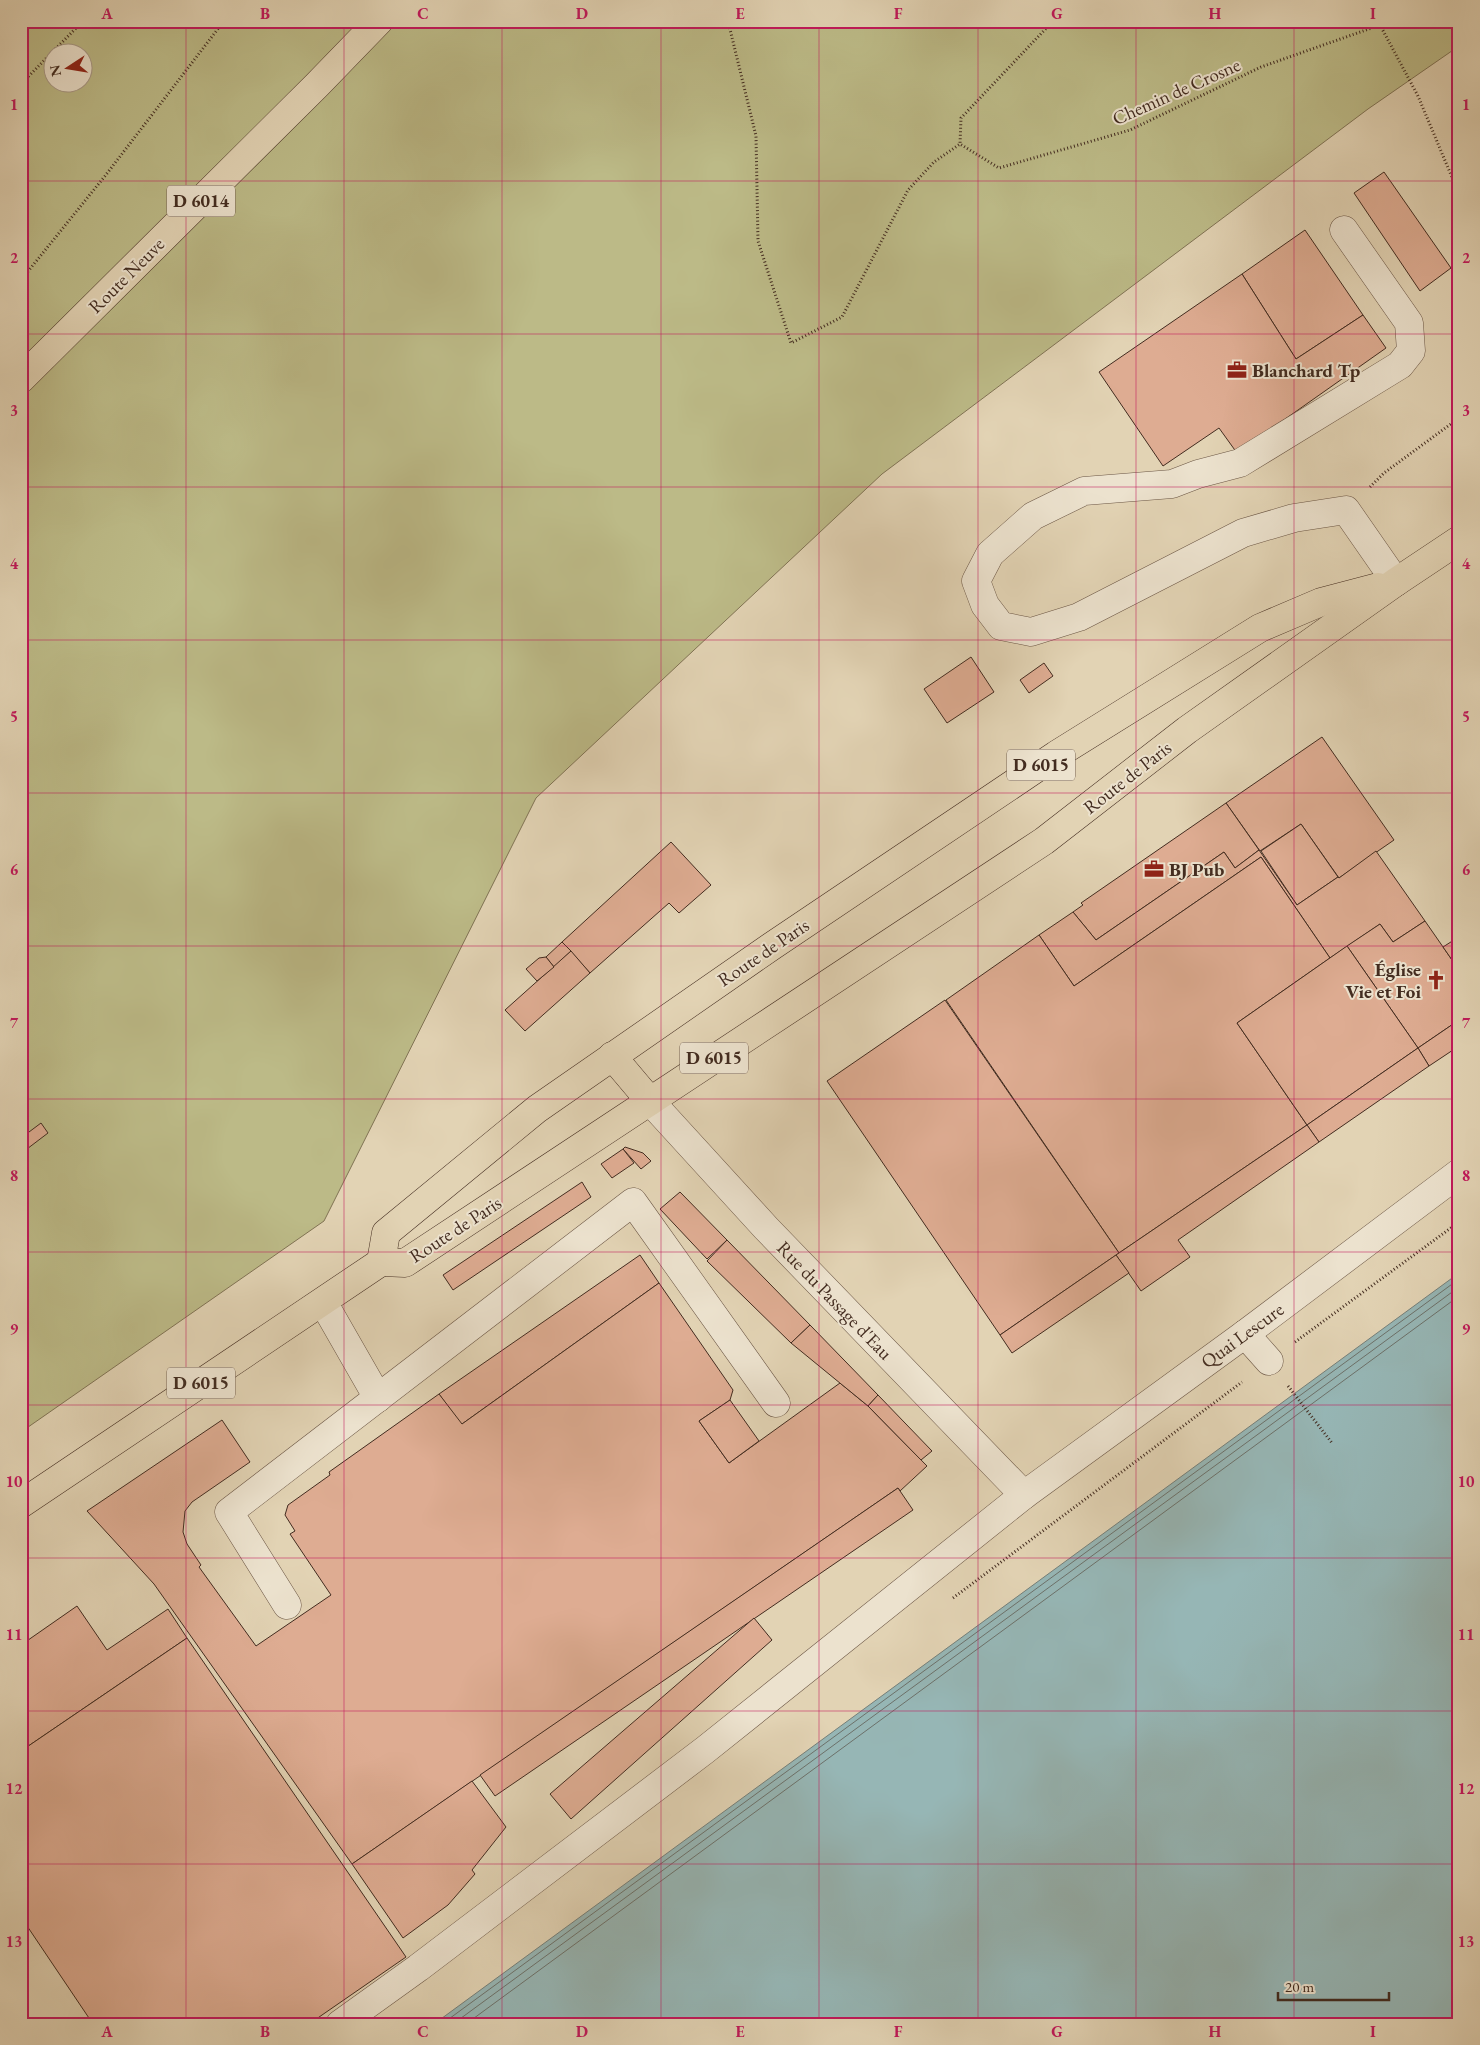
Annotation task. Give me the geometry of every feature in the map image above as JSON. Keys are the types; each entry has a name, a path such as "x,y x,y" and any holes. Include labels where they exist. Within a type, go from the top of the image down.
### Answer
{"main road":[{"name":"Route Neuve","path":"21,379 379,21"},
{"name":"Route de Paris","path":"1396,582 1321,602 1260,628 1056,755 772,946 537,1109 386,1233 380,1262 405,1263 1044,841 1187,730 1396,582 1459,540"},
{"path":"612,1056 650,1101"},
{"name":"D 6015","path":"21,1504 380,1262"}],"street":[{"path":"1344,230 1408,323 1411,351 1400,365 1240,463 1198,474 1172,484 1084,491 1033,516 990,554 976,581 985,605 1001,626 1032,632 1079,617 1242,533 1294,518 1346,510 1396,582"},
{"name":"Rue du Passage d'Eau","path":"650,1101 766,1228 1024,1495"},
{"name":"Quai Lescure","path":"340,2024 418,1968 705,1750 1024,1495 1245,1334 1459,1173"},
{"path":"287,1605 229,1512 633,1202 776,1403"},
{"path":"323,1302 378,1398"},
{"path":"1245,1334 1269,1361"}],"path":[{"path":"21,84 83,21"},
{"path":"21,280 105,176 224,21"},
{"path":"728,21 756,136 758,241 791,343 842,317 908,190 934,162 960,144 961,118 1054,21"},
{"name":"Chemin de Crosne","path":"960,144 999,168 1008,166 1130,130 1261,67 1380,25 1418,96 1459,194"},
{"path":"1346,510 1384,473 1459,418"},
{"path":"991,1570 1269,1361 1459,1222"},
{"path":"1269,1361 1332,1444"}],"shaded area":[{"path":"21,21 1459,21 1459,46 1368,109 882,474 536,798 324,1221 21,1432"}],"water":[{"path":"1459,1273 1459,2024 434,2024"}],"building":[{"path":"1384,172 1451,268 1420,291 1354,193"},
{"path":"1305,230 1363,315 1296,359 1242,274"},
{"path":"1242,274 1296,359 1363,315 1386,348 1237,453 1219,428 1163,466 1099,372"},
{"path":"971,657 994,692 947,723 924,689"},
{"path":"1044,663 1053,676 1029,693 1020,680"},
{"path":"1322,737 1394,840 1339,878 1301,824 1260,851 1226,803"},
{"path":"1226,803 1259,850 1235,868 1224,852 1096,940 1073,912 1083,905 1081,903"},
{"path":"1301,824 1338,877 1297,905 1261,851"},
{"path":"671,842 711,885 679,913 669,903 590,973 562,942"},
{"path":"1259,850 1297,905 1376,851 1425,921 1393,942 1380,924 1330,958 1261,857 1074,986 1039,935 1073,912 1096,940 1224,852 1235,868"},
{"path":"1261,857 1330,958 1237,1023 1307,1125 1119,1253 946,1000 1039,935 1074,986"},
{"path":"1425,921 1459,970 1459,1020 1418,1048 1347,946 1380,924 1393,942"},
{"path":"1457,938 1459,941 1459,970 1443,947"},
{"path":"562,942 571,951 554,967 546,957"},
{"path":"1347,946 1418,1048 1307,1125 1237,1023"},
{"path":"571,951 590,973 525,1031 505,1010"},
{"path":"546,957 554,967 537,981 526,969 539,958"},
{"path":"945,1000 1119,1253 1000,1335 827,1081"},
{"path":"1459,1020 1459,1046 1429,1066 1418,1048"},
{"path":"1418,1048 1429,1066 1319,1142 1307,1125"},
{"path":"41,1123 48,1133 23,1152 21,1149 21,1138"},
{"path":"1307,1125 1319,1142 1178,1240 1190,1257 1141,1291 1116,1255"},
{"path":"625,1147 643,1153 651,1161 641,1169 623,1149"},
{"path":"623,1149 634,1163 612,1178 601,1164"},
{"path":"582,1182 591,1197 453,1290 443,1275"},
{"path":"680,1192 727,1240 707,1259 660,1209"},
{"path":"727,1240 810,1325 791,1343 707,1261"},
{"path":"640,1255 659,1283 462,1424 460,1423 439,1394"},
{"path":"1116,1255 1129,1273 1012,1353 1000,1335"},
{"path":"659,1283 733,1390 730,1400 699,1421 729,1463 840,1383 868,1406 927,1466 900,1491 898,1488 352,1864 154,1584 87,1511 222,1420 250,1462 192,1502 185,1511 183,1532 187,1544 201,1565 199,1567 256,1646 331,1595 290,1534 295,1531 285,1515 288,1505 330,1475 329,1472 439,1394 462,1424"},
{"path":"810,1325 878,1395 868,1406 791,1343"},
{"path":"878,1395 932,1451 921,1460 868,1406"},
{"path":"730,1400 759,1441 729,1463 699,1421"},
{"path":"898,1488 913,1510 495,1796 480,1775"},
{"path":"77,1606 107,1650 168,1609 187,1638 21,1751 21,1645"},
{"path":"754,1618 772,1640 571,1819 550,1794"},
{"path":"187,1638 406,1957 309,2024 93,2024 21,1917 21,1751"},
{"path":"472,1781 506,1827 472,1870 475,1874 448,1905 403,1938 352,1864"}],"place":[{"name":"Blanchard Tp","path":"1237,370"},
{"name":"BJ Pub","path":"1154,869"},
{"name":"Église Vie et Foi","path":"1436,980"}]}
